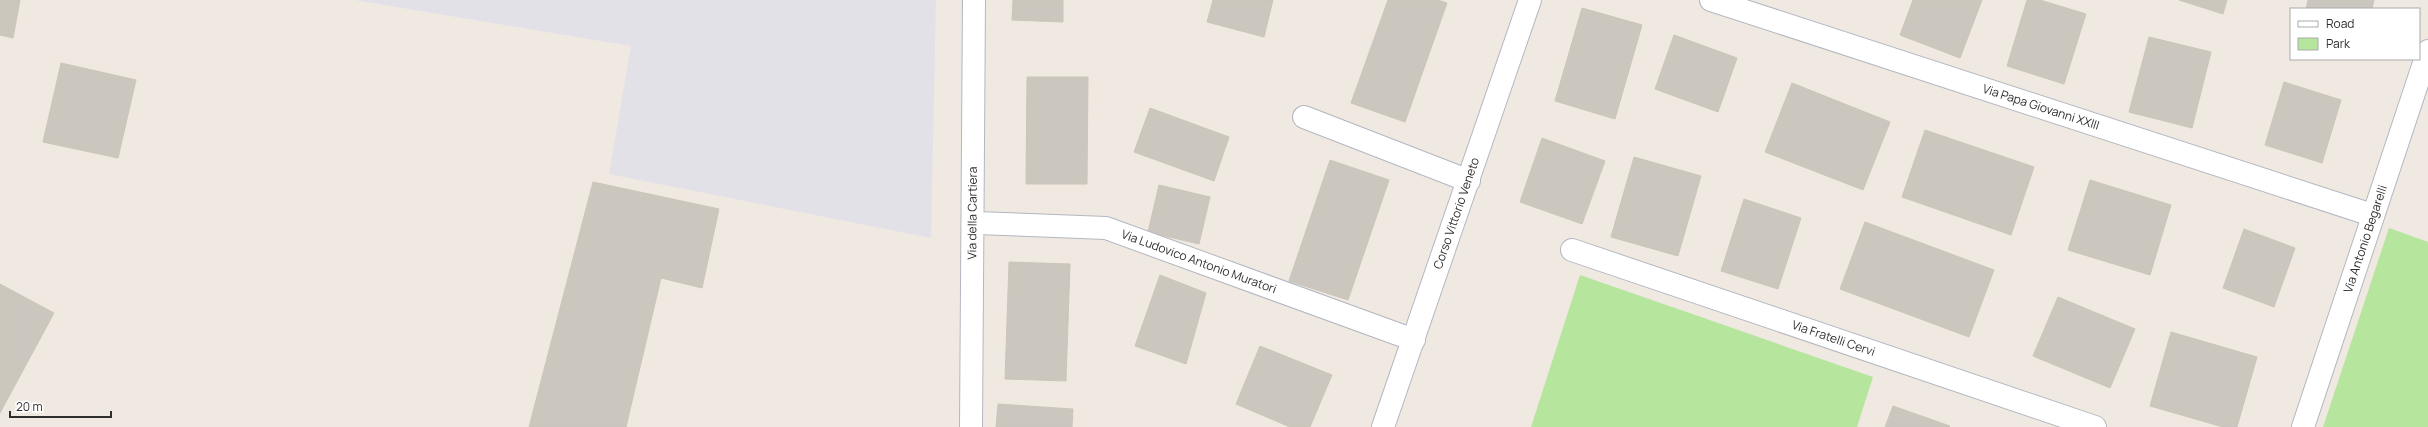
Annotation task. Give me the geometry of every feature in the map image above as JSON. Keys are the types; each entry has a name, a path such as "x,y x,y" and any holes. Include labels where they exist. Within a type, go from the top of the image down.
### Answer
{"street":[{"name":"Via della Cartiera","path":"971,427 974,0"},
{"name":"Corso Vittorio Veneto","path":"1383,427 1530,0"},
{"name":"Via Papa Giovanni XXIII","path":"1711,0 2372,215"},
{"name":"Via Antonio Begarelli","path":"2303,427 2372,215 2428,51"},
{"path":"1304,117 1468,181"},
{"name":"Via Ludovico Antonio Muratori","path":"976,223 1106,228 1414,340"},
{"name":"Via Fratelli Cervi","path":"1572,250 2095,427"}],"shaded area":[{"path":"354,0 936,0 931,238 609,174 631,46"}],"green space":[{"path":"2389,228 2428,242 2428,427 2323,427"},
{"path":"1580,275 1873,377 1857,427 1531,427"}],"building":[{"path":"0,0 20,0 13,38 0,35"},
{"path":"1013,0 1063,0 1063,22 1012,20"},
{"path":"1213,0 1273,0 1264,37 1207,22"},
{"path":"1388,0 1438,0 1447,3 1405,122 1351,103"},
{"path":"1913,0 1982,0 1960,58 1900,35"},
{"path":"2027,0 2040,0 2086,14 2064,84 2007,66"},
{"path":"2179,0 2227,0 2223,14"},
{"path":"2308,0 2374,0 2372,8 2306,8"},
{"path":"1582,8 1642,25 1615,119 1555,101"},
{"path":"1674,35 1737,58 1718,112 1655,89"},
{"path":"2149,37 2211,52 2192,128 2129,112"},
{"path":"61,63 136,80 118,158 43,142"},
{"path":"1027,77 1088,77 1087,184 1026,184"},
{"path":"2284,82 2341,100 2322,163 2265,145"},
{"path":"1792,83 1890,122 1863,190 1765,152"},
{"path":"1150,108 1229,137 1214,181 1134,152"},
{"path":"1925,130 2034,167 2011,235 1902,197"},
{"path":"1542,138 1605,161 1582,224 1520,202"},
{"path":"1634,157 1701,176 1678,256 1611,237"},
{"path":"1330,160 1389,180 1348,300 1289,281"},
{"path":"2090,180 2171,205 2150,275 2068,250"},
{"path":"593,182 719,209 702,288 661,278 626,427 529,427"},
{"path":"1159,185 1210,197 1199,244 1148,232"},
{"path":"1744,199 1801,218 1778,289 1721,271"},
{"path":"1865,222 1994,270 1969,337 1840,289"},
{"path":"2244,229 2295,248 2274,307 2223,288"},
{"path":"1009,262 1070,264 1066,381 1005,379"},
{"path":"1160,275 1206,293 1186,364 1135,346"},
{"path":"0,284 54,313 0,413"},
{"path":"2058,297 2135,329 2110,388 2033,356"},
{"path":"2171,332 2257,357 2237,427 2223,427 2150,406"},
{"path":"1260,346 1332,375 1310,427 1290,427 1236,404"},
{"path":"998,404 1073,409 1072,427 996,427"},
{"path":"1893,406 1950,426 1885,427"}]}
